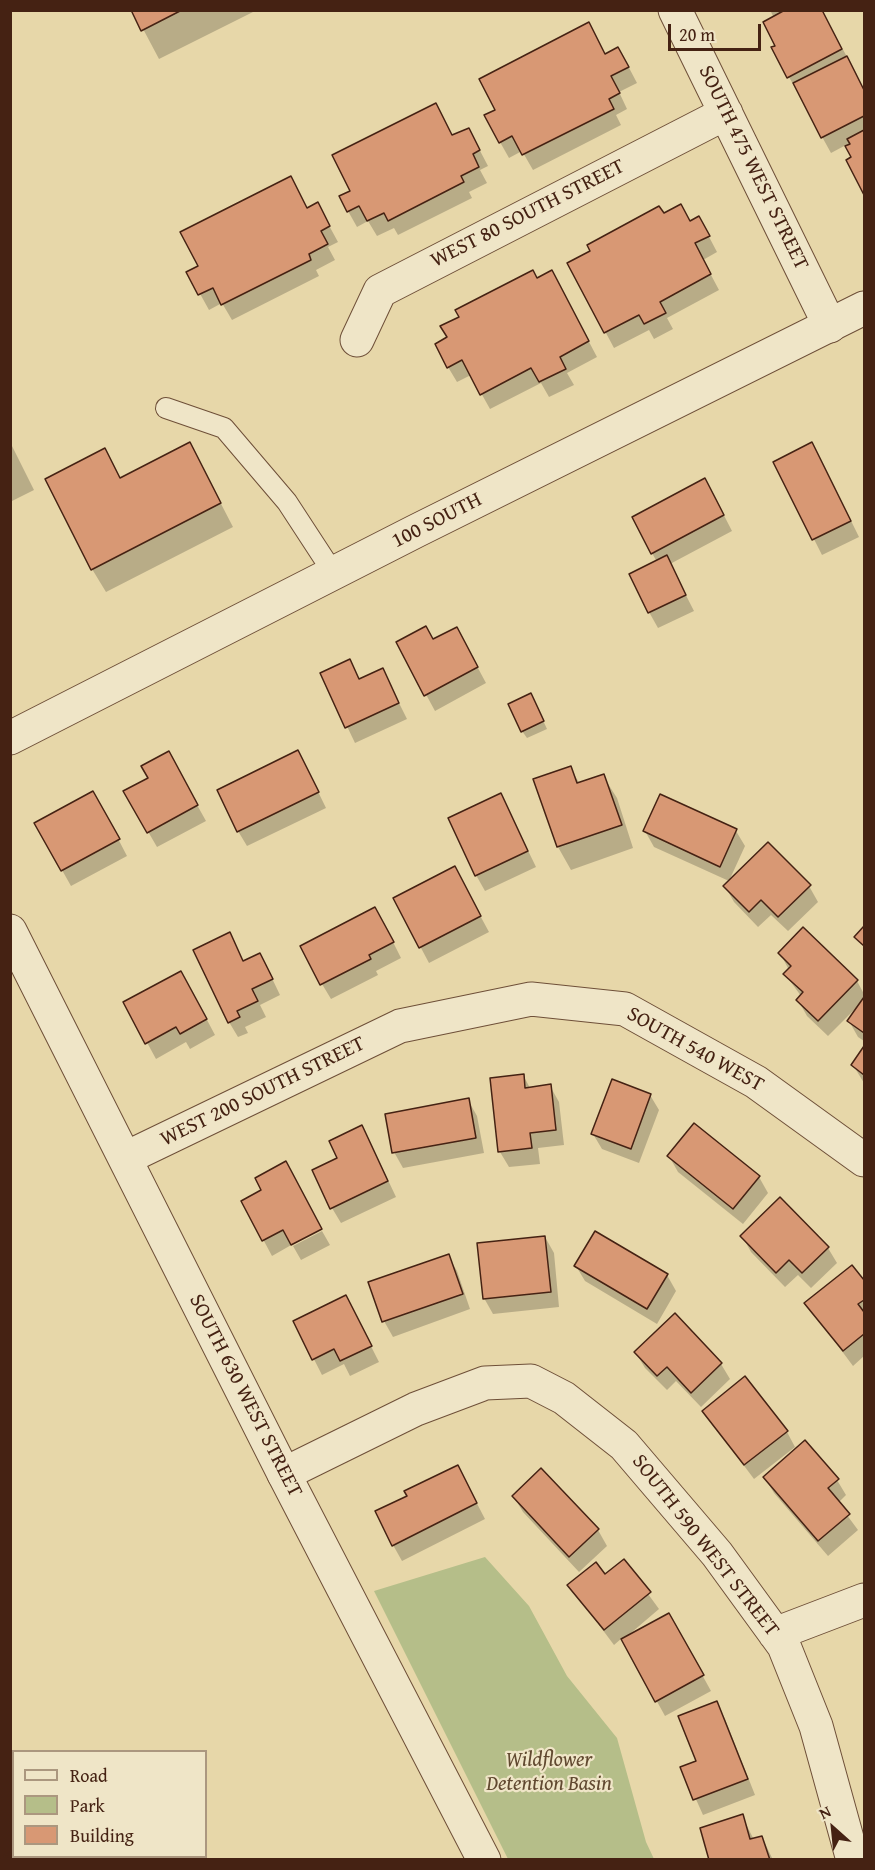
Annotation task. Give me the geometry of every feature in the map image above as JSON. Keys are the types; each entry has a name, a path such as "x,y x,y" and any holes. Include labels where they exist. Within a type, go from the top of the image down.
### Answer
{"street":[{"name":"SOUTH 475 WEST STREET","path":"675,10 830,326"},
{"name":"WEST 80 SOUTH STREET","path":"357,340 380,291 726,113"},
{"name":"100 SOUTH","path":"10,738 864,308"},
{"name":"SOUTH 630 WEST STREET","path":"10,932 284,1474 484,1860"},
{"name":"SOUTH 540 WEST","path":"400,1026 531,999 625,1009 756,1082 864,1160"},
{"name":"WEST 200 SOUTH STREET","path":"126,1158 400,1026"},
{"name":"SOUTH 590 WEST STREET","path":"284,1474 416,1409 485,1383 531,1381 564,1398 624,1445 717,1554 784,1646 816,1726 853,1860"},
{"path":"776,1634 864,1600"}],"lane":[{"path":"166,408 224,428 288,502 334,574"}],"green space":[{"name":"Wildflower Detention Basin","path":"485,1557 529,1606 567,1676 617,1738 646,1842 654,1859 508,1859 374,1591"}],"building":[{"path":"131,10 182,10 141,31"},
{"path":"785,10 822,10 842,49 787,78 771,47 775,46 763,22"},
{"path":"589,22 605,54 618,47 629,67 611,76 620,93 609,99 614,109 522,155 512,136 499,143 484,115 495,110 479,79"},
{"path":"847,56 864,90 864,116 821,138 793,83"},
{"path":"436,103 452,135 469,128 480,150 473,154 479,167 461,176 464,182 388,221 384,213 367,221 359,206 347,212 339,196 350,191 332,155"},
{"path":"864,130 864,195 846,160 851,157 845,146 850,144 847,139"},
{"path":"291,176 307,208 318,202 330,226 321,231 328,244 309,254 311,260 221,305 213,288 198,295 186,272 198,266 180,232"},
{"path":"681,204 690,221 699,216 710,236 695,243 711,274 660,302 666,313 644,324 639,315 604,333 567,263 590,251 587,245 659,206 664,213"},
{"path":"533,270 537,278 552,270 589,341 560,357 566,369 539,382 531,368 480,395 462,360 447,368 435,344 447,337 440,326 459,317 455,310"},
{"path":"190,442 221,503 91,570 45,479 105,448 120,478"},
{"path":"812,442 851,521 812,540 773,462"},
{"path":"705,478 724,515 651,554 632,517"},
{"path":"667,555 686,595 648,613 629,574"},
{"path":"426,626 433,639 457,627 478,667 424,696 396,642"},
{"path":"350,659 359,679 383,668 399,703 345,728 320,673"},
{"path":"531,693 544,721 521,732 508,704"},
{"path":"298,750 319,792 237,832 217,790"},
{"path":"169,751 198,805 147,833 123,791 148,778 141,766"},
{"path":"571,766 577,783 604,774 622,825 557,847 533,779"},
{"path":"93,791 120,839 61,871 34,823"},
{"path":"501,793 528,851 475,876 448,818"},
{"path":"660,794 737,829 720,867 643,831"},
{"path":"768,842 811,885 778,917 761,900 749,912 723,886"},
{"path":"455,866 481,916 419,948 393,898"},
{"path":"375,907 394,942 369,955 371,959 320,985 300,946"},
{"path":"864,926 864,946 854,937"},
{"path":"803,927 858,980 818,1021 796,1000 803,992 783,974 791,966 778,953"},
{"path":"230,932 243,961 260,953 273,979 252,989 258,1001 237,1011 240,1017 228,1023 193,950"},
{"path":"181,971 207,1019 180,1034 176,1027 145,1044 123,1002"},
{"path":"864,997 864,1033 847,1021"},
{"path":"864,1046 864,1075 851,1065"},
{"path":"524,1074 525,1088 551,1084 556,1130 530,1133 532,1148 498,1152 490,1078"},
{"path":"612,1079 651,1094 631,1149 591,1134"},
{"path":"469,1098 476,1138 392,1153 385,1114"},
{"path":"694,1123 760,1176 733,1209 667,1156"},
{"path":"362,1125 388,1181 330,1209 312,1170 337,1158 329,1141"},
{"path":"286,1161 322,1229 291,1245 283,1230 262,1241 241,1201 261,1190 255,1178"},
{"path":"780,1197 829,1247 802,1273 789,1260 776,1273 740,1236"},
{"path":"595,1231 668,1274 647,1309 574,1266"},
{"path":"545,1236 551,1292 483,1299 477,1243"},
{"path":"449,1254 463,1294 382,1322 368,1282"},
{"path":"852,1265 864,1280 864,1300 858,1304 864,1312 864,1334 843,1351 804,1303"},
{"path":"346,1295 372,1346 340,1361 334,1349 312,1360 293,1321"},
{"path":"675,1313 722,1363 691,1393 667,1367 657,1376 634,1352"},
{"path":"745,1376 788,1431 744,1465 702,1411"},
{"path":"805,1440 839,1479 828,1488 850,1514 818,1541 763,1477"},
{"path":"458,1465 477,1503 392,1546 375,1511 407,1496 404,1491"},
{"path":"541,1468 599,1529 569,1557 512,1496"},
{"path":"624,1559 651,1592 604,1630 567,1585 596,1562 605,1574"},
{"path":"669,1613 704,1675 655,1702 621,1639"},
{"path":"717,1701 748,1779 693,1800 680,1767 696,1761 678,1716"},
{"path":"743,1814 750,1839 762,1836 770,1860 709,1860 700,1828"}]}
